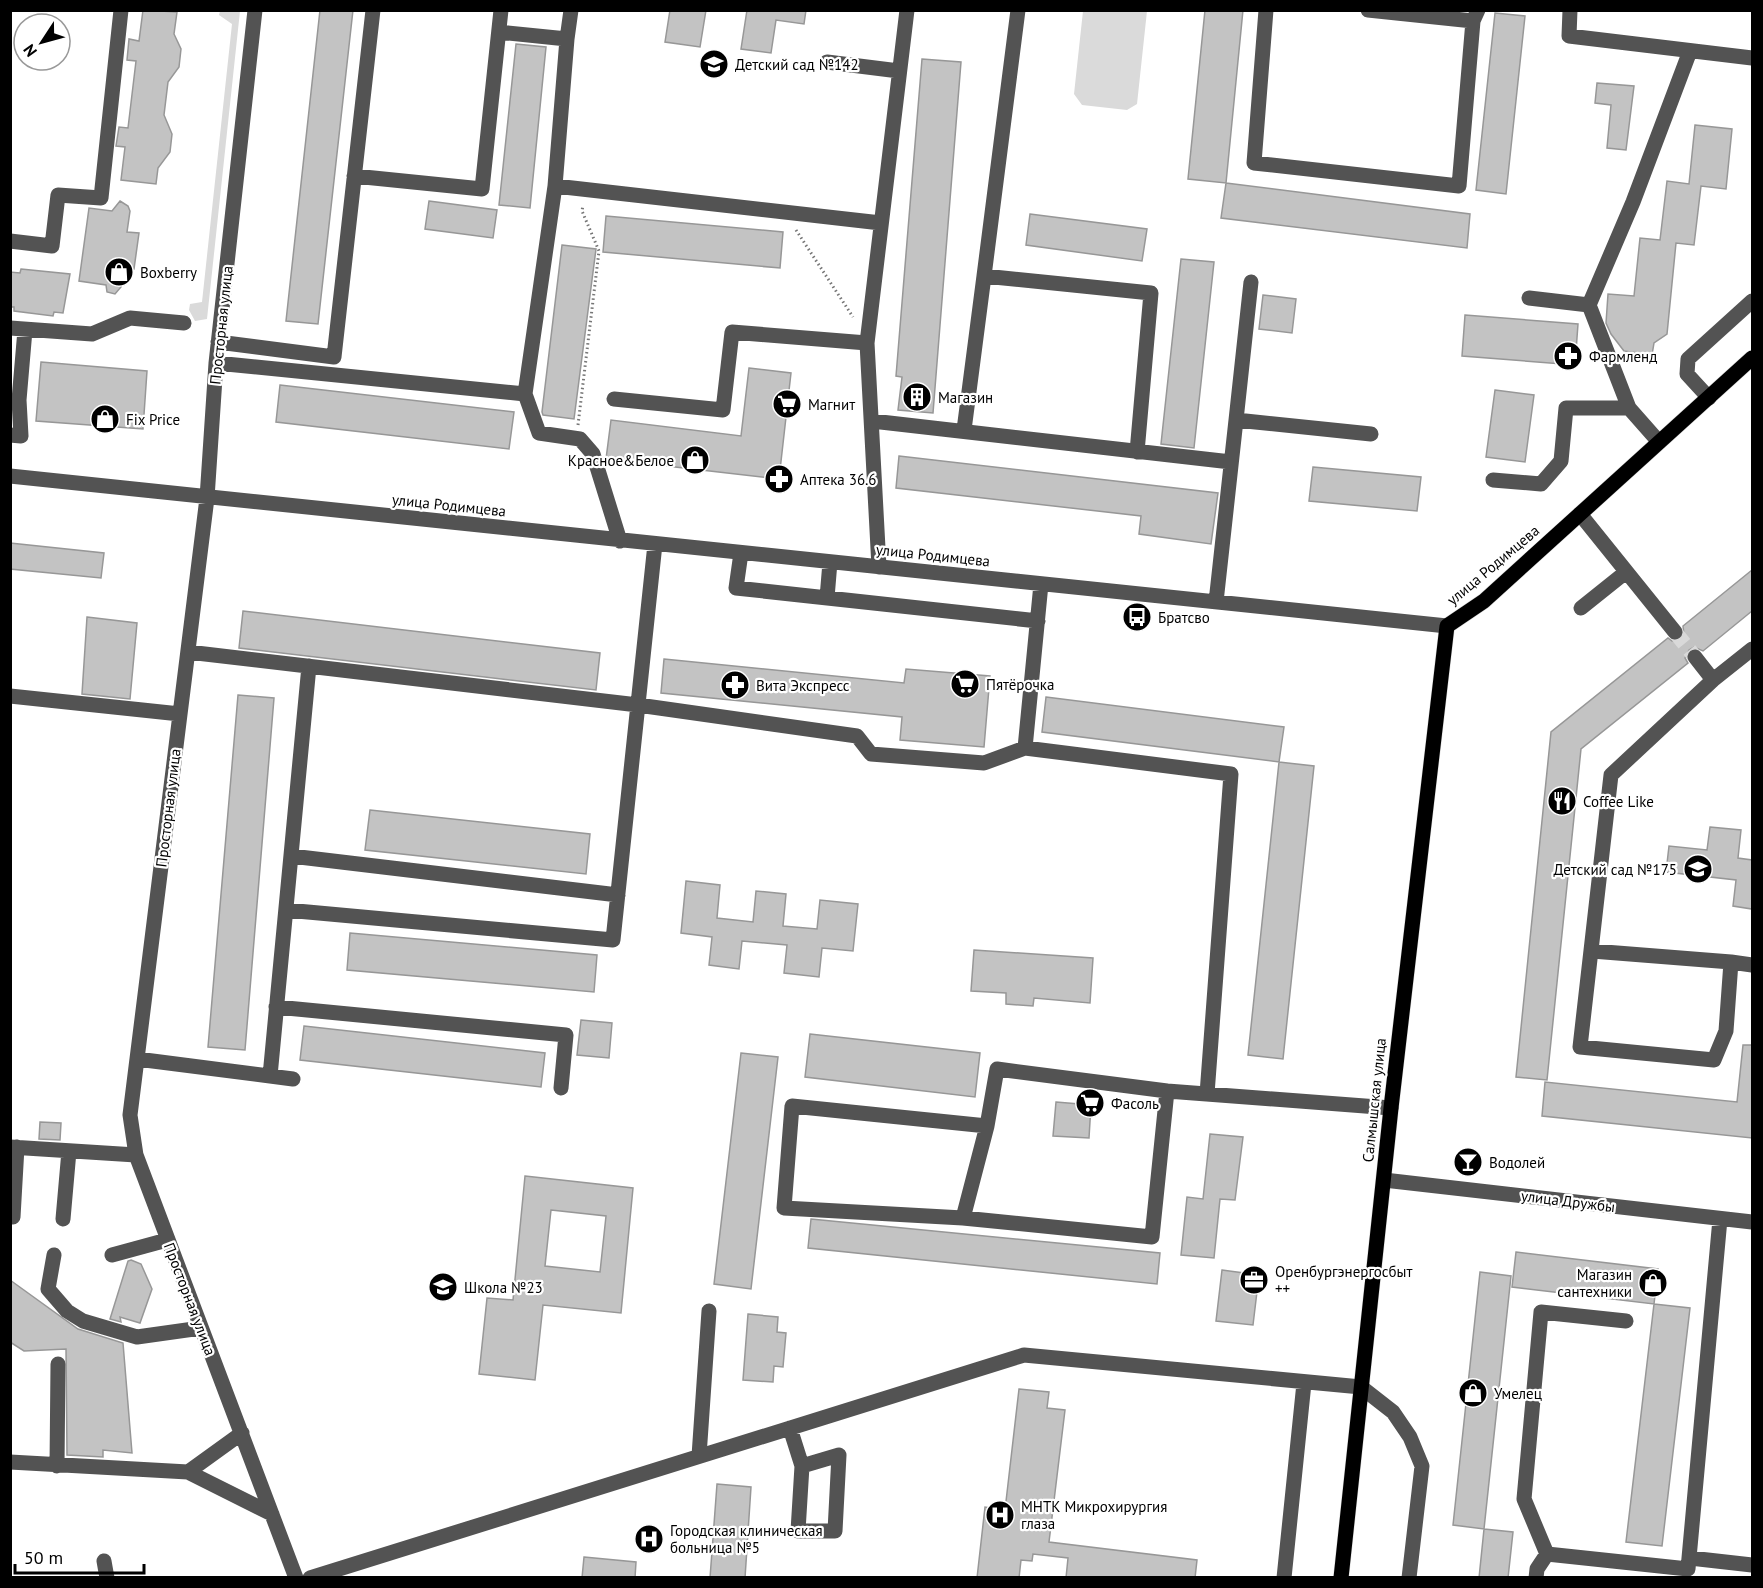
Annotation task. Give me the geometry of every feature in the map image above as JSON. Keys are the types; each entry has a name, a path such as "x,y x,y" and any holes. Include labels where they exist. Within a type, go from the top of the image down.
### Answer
{"main road":[{"name":"улица Родимцева","path":"1447,626 1484,601 1752,358"},
{"name":"Салмышская улица","path":"1341,1578 1391,1108 1447,626"}],"street":[{"path":"10,241 52,246 58,195 101,198 121,10"},
{"name":"Просторная улица","path":"255,10 218,342 207,498 130,1115 136,1155 296,1578"},
{"path":"218,342 334,357 373,10"},
{"path":"354,176 482,189 501,10"},
{"path":"571,10 555,186 525,394 539,433 576,438 593,454 620,541"},
{"path":"879,567 872,422 860,343 890,166 907,10"},
{"path":"964,430 1018,10"},
{"path":"1266,10 1254,163 1459,186 1476,16 1368,10"},
{"path":"1570,10 1569,36 1752,58"},
{"path":"499,32 567,39"},
{"path":"1659,442 1629,408 1589,305 1633,202 1690,51"},
{"path":"827,62 899,71"},
{"path":"555,186 881,223"},
{"path":"984,276 1151,293 1137,452"},
{"path":"1216,602 1251,282"},
{"path":"1528,298 1589,305"},
{"path":"1709,398 1687,374 1688,359 1752,301"},
{"path":"10,435 21,436 18,329 92,334 130,318 184,323"},
{"path":"614,399 723,410 732,333 860,343"},
{"path":"216,363 525,394"},
{"path":"1493,480 1541,484 1561,461 1566,408 1629,408"},
{"path":"1236,420 1371,435"},
{"path":"872,422 964,430 1231,462"},
{"name":"улица Родимцева","path":"10,476 1447,626"},
{"path":"1580,514 1675,632"},
{"path":"286,910 613,940 655,544"},
{"path":"741,553 736,588 1038,621"},
{"path":"827,598 830,562"},
{"path":"1581,608 1626,572"},
{"path":"1025,747 1041,584"},
{"path":"1731,962 1726,1031 1714,1060 1580,1047 1611,775 1713,680 1752,649"},
{"path":"188,652 638,705 857,736 871,754 984,763 1025,747 1231,774 1207,1094"},
{"path":"1695,657 1713,680"},
{"path":"270,1076 309,666"},
{"path":"10,696 180,714"},
{"path":"291,856 618,895"},
{"path":"1592,951 1752,965"},
{"path":"276,1007 566,1035 561,1088"},
{"path":"137,1059 293,1079"},
{"path":"963,1218 987,1126 997,1069 1167,1091 1391,1108"},
{"path":"987,1126 792,1107 784,1208 963,1218 1152,1237 1167,1091"},
{"path":"13,1217 14,1147 136,1155"},
{"path":"63,1218 69,1151"},
{"name":"улица Дружбы","path":"1384,1180 1752,1222"},
{"path":"1547,1554 1688,1569 1720,1219"},
{"path":"112,1255 167,1240"},
{"path":"54,1255 48,1289 67,1311 83,1321 136,1337 201,1328"},
{"path":"699,1456 709,1311"},
{"path":"1547,1554 1524,1499 1541,1312 1626,1321"},
{"path":"310,1578 1024,1355 1361,1387 1393,1412 1410,1437 1422,1466 1409,1578"},
{"path":"57,1466 58,1364"},
{"path":"1284,1578 1304,1383"},
{"path":"790,1428 802,1466 798,1531 835,1531 839,1455 802,1466"},
{"path":"188,1472 242,1433"},
{"path":"10,1462 188,1472 272,1514"},
{"path":"1536,1578 1537,1569 1547,1554"},
{"path":"1689,1558 1752,1565"},
{"path":"104,1561 107,1578"}],"path":[{"path":"576,438 599,251 582,211 586,190"},
{"path":"794,213 794,227 854,317 860,343"}],"shaded area":[{"path":"220,11 240,11 207,319 195,321 189,310 190,304 202,302 232,24 219,15"},
{"path":"1083,11 1147,11 1137,104 1127,110 1082,105 1074,94"}],"building":[{"path":"143,10 177,12 174,34 181,49 179,67 168,82 164,115 172,134 170,152 158,168 156,184 121,180 125,147 116,146 119,127 128,128 136,61 127,60 129,39 139,41"},
{"path":"320,10 353,10 318,324 286,321"},
{"path":"670,10 706,10 700,47 665,42"},
{"path":"747,10 806,10 804,24 776,20 771,53 741,49"},
{"path":"1205,10 1243,10 1226,183 1188,179"},
{"path":"1495,13 1525,16 1506,194 1476,190"},
{"path":"516,44 546,47 530,208 499,205"},
{"path":"922,59 961,62 933,413 898,410 902,377 896,376"},
{"path":"1597,83 1634,86 1626,150 1607,148 1611,105 1595,103"},
{"path":"1695,125 1732,129 1726,189 1701,186 1694,245 1676,243 1667,334 1654,343 1652,355 1624,351 1606,323 1608,294 1634,296 1640,238 1660,240 1667,181 1689,184"},
{"path":"1226,183 1470,214 1467,248 1221,218"},
{"path":"120,201 128,206 130,211 127,232 139,233 134,269 124,268 121,287 115,294 107,292 106,285 79,281 89,208 112,211"},
{"path":"429,201 497,210 493,238 425,229"},
{"path":"1030,214 1147,229 1142,261 1026,245"},
{"path":"606,216 783,232 780,268 603,252"},
{"path":"562,245 596,249 574,419 543,415 542,412"},
{"path":"1181,259 1214,262 1194,448 1161,444"},
{"path":"21,269 70,274 63,313 54,312 53,316 14,311 14,307 10,307 10,272 20,273"},
{"path":"1263,295 1296,299 1292,333 1259,329"},
{"path":"1465,315 1578,324 1575,365 1462,356"},
{"path":"41,362 147,371 143,429 36,421"},
{"path":"749,368 791,373 779,479 606,459 611,420 741,436"},
{"path":"280,385 514,412 509,449 276,422"},
{"path":"1495,390 1534,395 1525,462 1486,457"},
{"path":"899,456 1218,493 1211,544 1139,534 1141,516 896,488"},
{"path":"1313,467 1421,477 1417,511 1309,501"},
{"path":"10,543 104,553 101,578 10,569"},
{"path":"1752,570 1752,611 1703,651 1694,647 1689,650 1685,658 1688,663 1581,749 1547,1080 1516,1077 1551,732 1668,638 1672,641 1681,640 1684,635 1683,626"},
{"path":"243,611 600,653 596,690 239,648"},
{"path":"87,617 137,623 130,699 82,694"},
{"path":"664,659 904,683 906,669 990,676 984,747 900,740 902,717 661,693"},
{"path":"238,695 274,698 245,1050 208,1047"},
{"path":"1046,697 1284,727 1279,762 1042,732"},
{"path":"1279,762 1314,766 1283,1059 1248,1055"},
{"path":"370,810 590,834 586,874 365,850"},
{"path":"1710,827 1741,830 1738,858 1752,860 1752,909 1733,906 1736,880 1666,872 1669,846 1707,850"},
{"path":"686,881 720,885 717,918 753,922 756,891 786,894 783,926 817,929 820,900 858,904 853,951 822,948 819,977 784,973 787,945 742,941 739,969 709,965 712,937 681,933"},
{"path":"350,933 597,955 594,992 347,970"},
{"path":"974,950 1093,958 1090,1003 1034,998 1033,1006 1006,1004 1006,993 971,991"},
{"path":"581,1020 612,1023 609,1058 577,1055"},
{"path":"304,1026 545,1053 541,1087 300,1060"},
{"path":"810,1034 980,1053 975,1097 805,1077"},
{"path":"1743,1045 1752,1045 1752,1138 1542,1116 1545,1082 1737,1102"},
{"path":"741,1053 778,1057 751,1289 714,1284"},
{"path":"1056,1102 1091,1105 1089,1138 1053,1136"},
{"path":"40,1122 61,1123 60,1140 39,1139"},
{"path":"1210,1134 1243,1137 1235,1200 1220,1199 1214,1258 1181,1255 1187,1197 1203,1199"},
{"path":"525,1176 633,1188 621,1313 543,1305 535,1380 479,1374 487,1298 513,1300","holes":["551,1210 606,1216 600,1272 545,1266"]},
{"path":"811,1219 1160,1253 1157,1284 808,1248"},
{"path":"1516,1252 1658,1269 1654,1304 1512,1287"},
{"path":"128,1261 141,1264 152,1289 140,1323 120,1317 121,1322 110,1319"},
{"path":"1222,1270 1259,1275 1253,1325 1216,1321"},
{"path":"1480,1272 1511,1276 1484,1529 1453,1525"},
{"path":"10,1280 78,1329 123,1343 132,1453 103,1450 103,1457 67,1455 66,1349 24,1351 10,1342"},
{"path":"1654,1304 1690,1308 1662,1546 1626,1542"},
{"path":"748,1314 778,1317 777,1332 786,1333 783,1367 774,1366 773,1382 743,1380"},
{"path":"1019,1389 1049,1392 1047,1408 1065,1410 1049,1542 1197,1560 1195,1578 1066,1578 1068,1558 1033,1554 1032,1561 1021,1560 1019,1578 977,1578 985,1507 1005,1510"},
{"path":"717,1484 751,1487 745,1578 710,1578"},
{"path":"1484,1529 1513,1532 1508,1578 1479,1578"},
{"path":"584,1557 636,1562 635,1578 582,1578"}],"tunnel":[{"path":"1675,632 1695,657"}],"place":[{"name":"Детский сад №142","path":"714,64"},
{"name":"Boxberry","path":"119,272"},
{"name":"Фармленд","path":"1568,356"},
{"name":"Магазин","path":"917,397"},
{"name":"Магнит","path":"787,404"},
{"name":"Fix Price","path":"105,419"},
{"name":"Красное&Белое","path":"695,460"},
{"name":"Аптека 36.6","path":"779,479"},
{"name":"Братсво","path":"1137,617"},
{"name":"Пятёрочка","path":"965,684"},
{"name":"Вита Экспресс","path":"735,685"},
{"name":"Coffee Like","path":"1562,801"},
{"name":"Детский сад №175","path":"1698,869"},
{"name":"Фасоль","path":"1090,1103"},
{"name":"Водолей","path":"1468,1162"},
{"name":"Оренбургэнергосбыт ++","path":"1254,1280"},
{"name":"Магазин сантехники","path":"1653,1283"},
{"name":"Школа №23","path":"443,1287"},
{"name":"Умелец","path":"1473,1393"},
{"name":"МНТК Микрохирургия глаза","path":"1000,1515"},
{"name":"Городская клиническая больница №5","path":"649,1539"}]}
